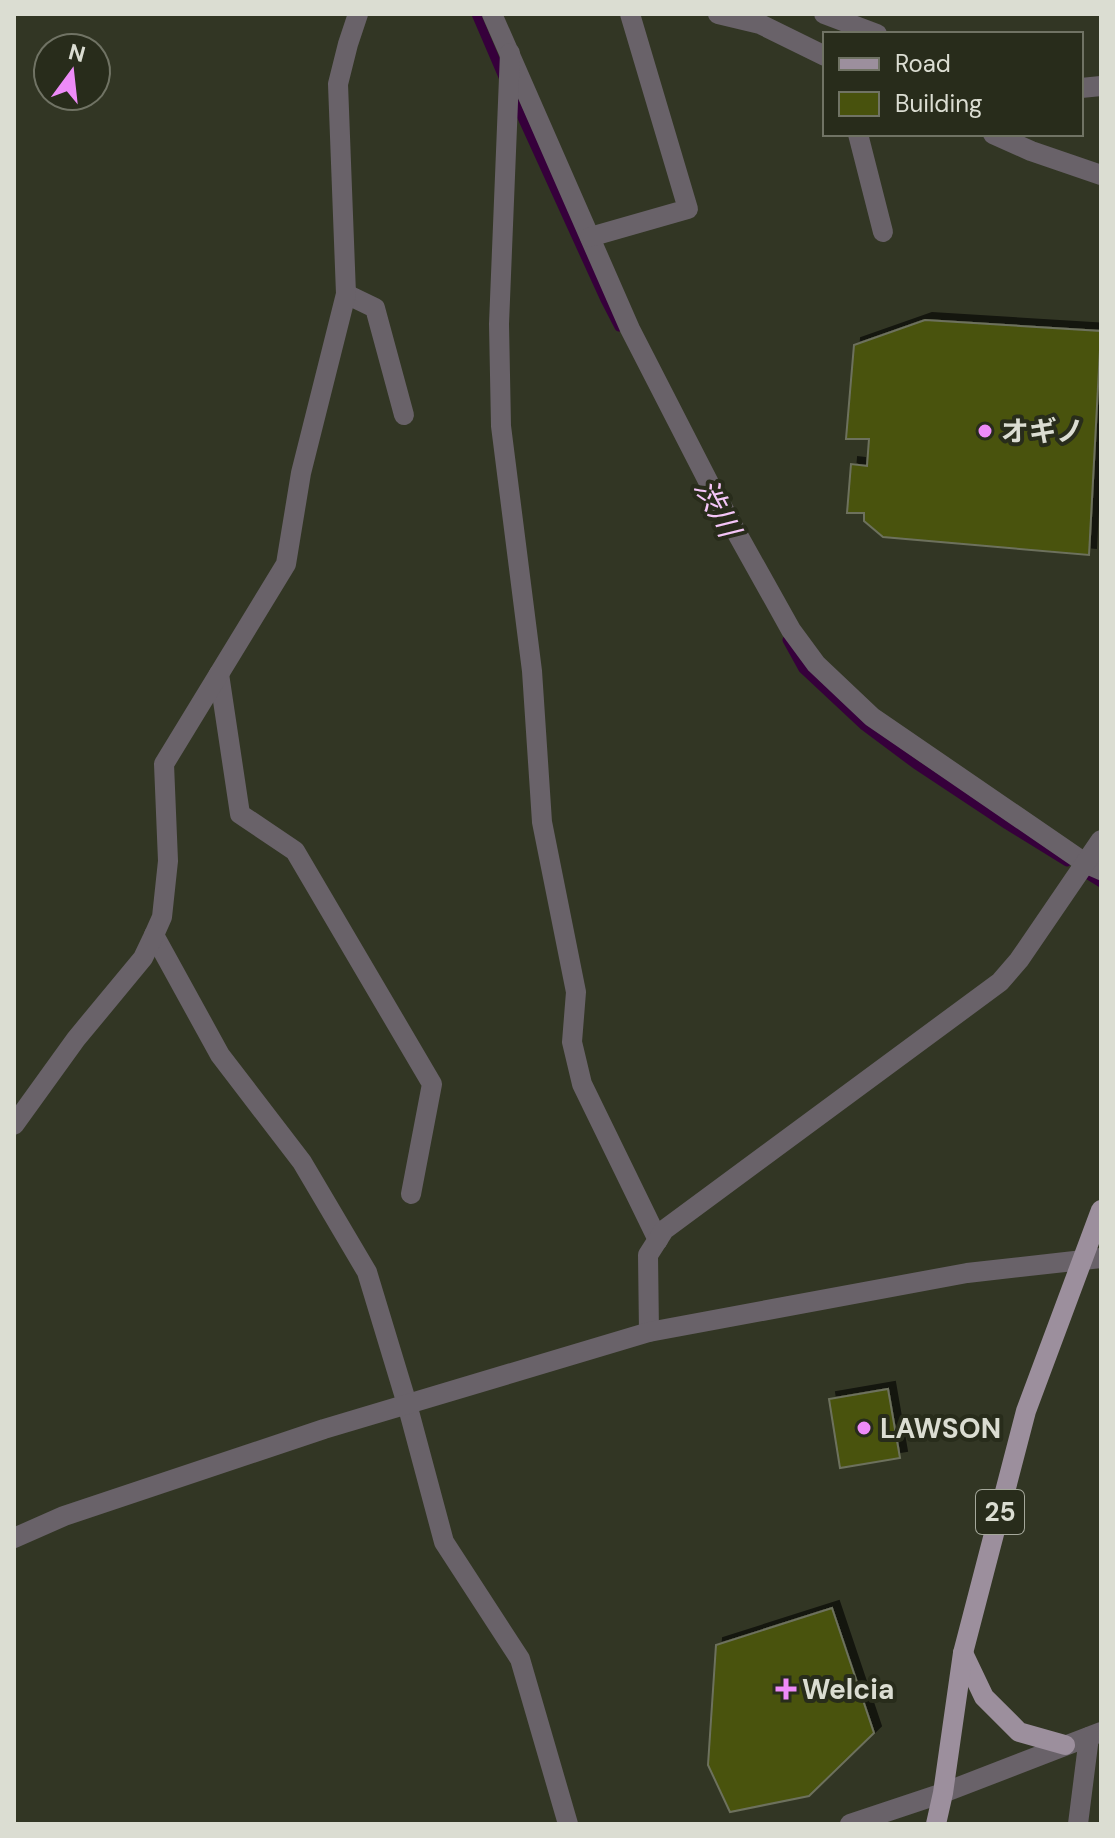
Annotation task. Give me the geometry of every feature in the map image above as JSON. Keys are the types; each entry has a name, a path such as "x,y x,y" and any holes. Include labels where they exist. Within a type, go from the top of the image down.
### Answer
{"main road":[{"name":"25","path":"936,1824 963,1653 1026,1411 1092,1259 1101,1210"},
{"path":"963,1653 984,1697 1019,1732 1065,1745"}],"street":[{"path":"14,1125 76,1039 143,958 162,917 168,861 164,764 286,564 301,473 346,294 338,84 358,14"},
{"path":"492,14 630,329 710,485 791,630 816,664 872,717 1093,866"},
{"path":"590,237 688,209 630,14"},
{"path":"718,14 760,24 823,55"},
{"path":"824,14 872,32"},
{"path":"510,53 499,324 501,426 532,671 542,822 576,992 572,1042 582,1084 658,1240"},
{"path":"859,136 883,232"},
{"path":"997,136 1101,175"},
{"path":"346,294 375,308 404,415"},
{"path":"219,674 240,814 295,851 432,1084 411,1194"},
{"path":"649,1332 648,1255 664,1230 1000,982 1093,866 1101,840"},
{"path":"154,935 220,1055 302,1162 367,1272 444,1542 520,1659 568,1824"},
{"path":"14,1538 64,1516 324,1429 649,1332 967,1273 1092,1259"},
{"path":"850,1824 943,1793 1095,1734"},
{"path":"1078,1824 1095,1734"}],"building":[{"path":"925,320 1101,331 1089,555 883,537 864,521 864,513 847,513 851,464 867,466 869,439 846,439 854,345"},
{"name":"LAWSON","path":"888,1389 900,1458 840,1468 829,1399"},
{"name":"Welcia","path":"832,1608 874,1733 809,1796 730,1812 708,1765 716,1645"}],"waterway":[{"name":"渋川","path":"476,14 503,77"},
{"name":"渋川","path":"513,98 619,327"},
{"name":"渋川","path":"787,640 803,669 864,726 915,764 1067,862"},
{"name":"渋川","path":"1080,870 1101,883"}],"place":[{"name":"オギノ","path":"985,431"},
{"name":"LAWSON","path":"864,1428"},
{"name":"Welcia","path":"786,1689"}]}
